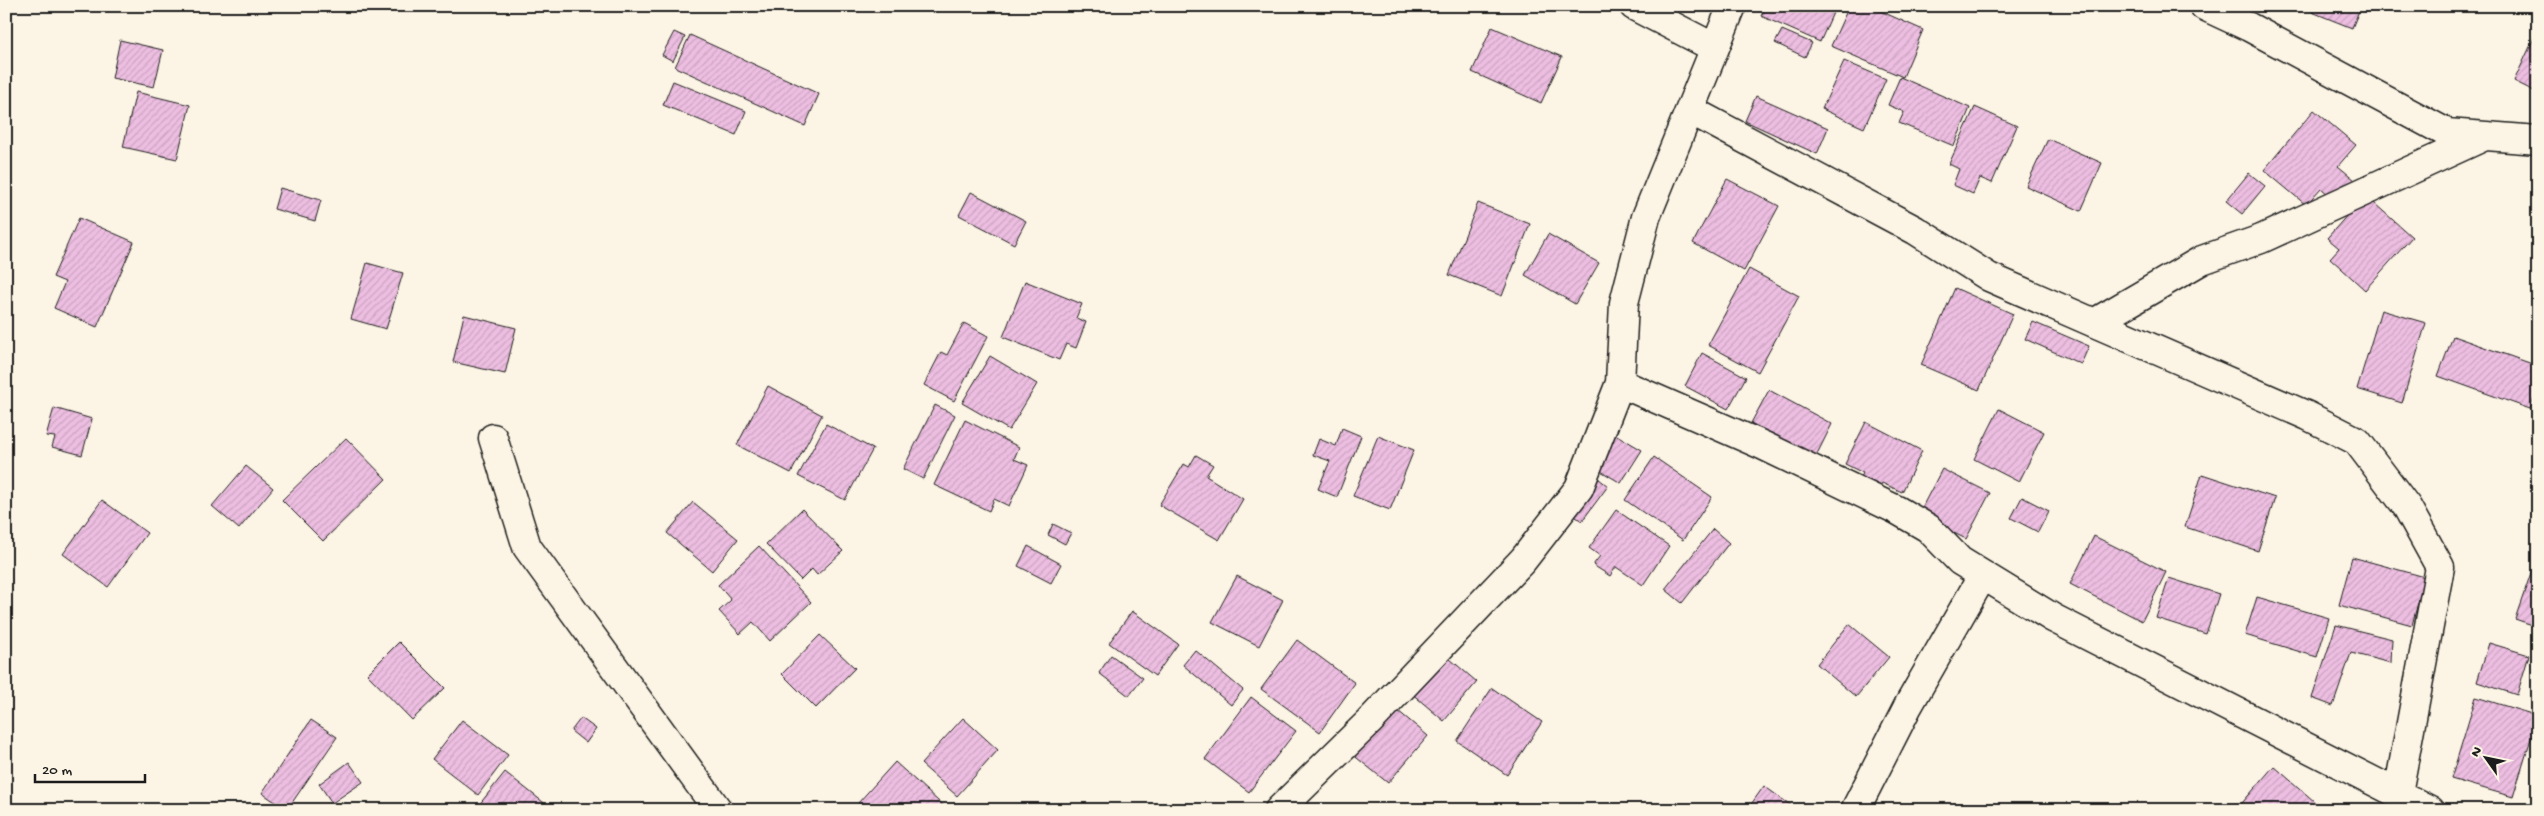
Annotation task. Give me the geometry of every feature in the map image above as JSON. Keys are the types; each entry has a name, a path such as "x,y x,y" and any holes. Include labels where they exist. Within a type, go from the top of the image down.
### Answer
{"street":[{"path":"1634,6 1715,48"},
{"path":"1279,810 1368,722 1523,560 1579,488 1620,383 1624,303 1644,226 1732,6"},
{"path":"2204,6 2249,26 2447,133 2538,140"},
{"path":"1690,110 1915,230 1989,277 2308,416 2357,442 2407,507 2440,567 2398,793"},
{"path":"2094,323 2202,260 2261,239 2485,136"},
{"path":"1620,383 1762,445 1897,510 1928,528 1960,561 2053,618 2430,810"},
{"path":"493,438 527,547 718,810"},
{"path":"1855,810 1908,706 1983,575"}],"building":[{"path":"1766,6 1836,6 1820,42 1761,16"},
{"path":"1849,6 1869,6 1923,30 1903,77 1831,46"},
{"path":"2314,6 2361,6 2352,28 2312,12"},
{"path":"1492,27 1562,57 1541,103 1472,72"},
{"path":"1782,30 1812,43 1805,57 1775,43"},
{"path":"674,32 685,37 673,61 662,55"},
{"path":"690,35 819,94 805,126 675,67"},
{"path":"2535,36 2538,37 2538,93 2514,81"},
{"path":"120,40 163,50 154,87 112,78"},
{"path":"1844,61 1886,79 1864,128 1822,109"},
{"path":"1900,77 1970,108 1954,146 1899,123 1904,112 1888,105"},
{"path":"673,81 746,111 736,135 663,105"},
{"path":"136,92 190,105 177,159 123,147"},
{"path":"1756,96 1828,128 1817,154 1745,121"},
{"path":"1975,107 2017,126 1992,183 1980,178 1973,194 1953,185 1959,169 1949,164"},
{"path":"2314,110 2356,145 2338,166 2355,180 2337,202 2321,188 2306,205 2264,170"},
{"path":"2048,139 2102,163 2081,211 2026,186"},
{"path":"2249,173 2265,186 2242,214 2226,201"},
{"path":"1727,179 1779,206 1744,271 1693,243"},
{"path":"280,188 321,200 315,221 274,209"},
{"path":"971,192 1026,221 1014,244 959,215"},
{"path":"2365,195 2412,237 2365,290 2330,258 2339,248 2327,238"},
{"path":"1478,203 1530,224 1502,296 1449,275"},
{"path":"79,218 134,242 97,327 54,308 65,282 53,277"},
{"path":"1548,234 1599,263 1575,304 1525,275"},
{"path":"367,263 403,273 386,329 351,319"},
{"path":"1749,269 1799,296 1758,372 1708,345"},
{"path":"1025,281 1082,304 1076,318 1086,322 1076,348 1066,344 1059,360 1003,337"},
{"path":"1955,288 2013,314 1979,390 1921,365"},
{"path":"2381,310 2426,323 2402,403 2357,389"},
{"path":"464,315 516,328 505,374 453,362"},
{"path":"2033,322 2089,346 2081,364 2025,339"},
{"path":"964,323 988,336 954,401 924,385 941,352 947,355"},
{"path":"2453,336 2538,366 2538,386 2530,409 2438,376"},
{"path":"1702,353 1746,377 1728,409 1685,386"},
{"path":"990,356 1037,384 1009,430 962,403"},
{"path":"768,386 822,415 791,473 737,445"},
{"path":"1769,390 1832,424 1815,458 1751,423"},
{"path":"935,405 955,415 923,479 903,469"},
{"path":"54,408 92,419 82,455 52,447 55,437 46,436"},
{"path":"1999,409 2044,432 2019,482 1974,459"},
{"path":"965,420 1019,447 1014,459 1028,465 1009,506 994,499 989,511 934,485"},
{"path":"1866,422 1922,451 1902,492 1882,483 1876,494 1858,484 1863,473 1845,464"},
{"path":"826,424 873,449 845,500 798,476"},
{"path":"1342,428 1361,436 1337,497 1318,489 1330,461 1313,455 1319,439 1336,446"},
{"path":"1615,434 1642,450 1621,483 1594,467"},
{"path":"1378,436 1414,450 1390,510 1353,496"},
{"path":"346,438 386,479 323,541 282,500"},
{"path":"1196,455 1213,465 1206,476 1243,499 1219,540 1159,505 1184,464 1189,467"},
{"path":"1654,457 1712,497 1683,540 1625,500"},
{"path":"246,466 273,488 239,529 212,506"},
{"path":"1942,469 1990,493 1966,539 1918,515"},
{"path":"2202,474 2275,498 2258,551 2185,527"},
{"path":"1594,475 1608,486 1582,521 1567,511"},
{"path":"2022,497 2049,511 2038,532 2011,518"},
{"path":"102,500 147,533 108,587 63,554"},
{"path":"693,502 738,539 712,571 667,533"},
{"path":"802,509 843,551 817,575 812,569 801,580 766,544"},
{"path":"1616,510 1669,546 1643,585 1616,567 1610,576 1593,565 1600,556 1589,548"},
{"path":"1053,524 1071,533 1065,544 1048,535"},
{"path":"1713,529 1729,543 1682,603 1665,589"},
{"path":"2094,536 2166,572 2142,621 2070,584"},
{"path":"759,546 811,602 770,641 753,622 740,634 719,611 731,600 718,585"},
{"path":"1028,546 1061,564 1051,583 1018,566"},
{"path":"2352,557 2425,577 2412,625 2339,605"},
{"path":"2532,570 2538,572 2538,627 2515,619"},
{"path":"1237,576 1283,600 1259,646 1212,622"},
{"path":"2169,578 2219,594 2206,634 2156,618"},
{"path":"2257,597 2329,618 2317,657 2245,635"},
{"path":"1132,611 1178,644 1155,676 1109,643"},
{"path":"1849,624 1889,657 1856,697 1817,664"},
{"path":"2336,625 2392,639 2391,663 2351,653 2333,706 2312,698"},
{"path":"820,635 855,668 816,708 782,674"},
{"path":"1297,640 1355,683 1320,732 1261,689"},
{"path":"399,642 445,688 412,720 367,674"},
{"path":"2489,643 2529,655 2517,695 2477,682"},
{"path":"1195,650 1243,690 1231,705 1183,665"},
{"path":"1443,653 1477,682 1444,721 1410,692"},
{"path":"1111,655 1143,678 1129,696 1099,673"},
{"path":"1492,688 1542,722 1507,775 1457,741"},
{"path":"1251,697 1296,731 1249,792 1205,759"},
{"path":"2476,697 2538,716 2513,797 2451,779"},
{"path":"1391,705 1428,736 1388,783 1352,754"},
{"path":"581,718 596,729 586,743 571,731"},
{"path":"963,718 998,750 957,796 921,764"},
{"path":"311,720 337,737 287,810 262,793"},
{"path":"462,720 508,755 478,795 432,759"},
{"path":"349,762 363,782 332,803 319,784"},
{"path":"895,762 948,810 866,810 858,803"},
{"path":"2274,766 2315,802 2309,810 2236,810"},
{"path":"505,772 548,806 546,810 475,810"},
{"path":"1764,786 1796,809 1796,810 1747,810"}]}
